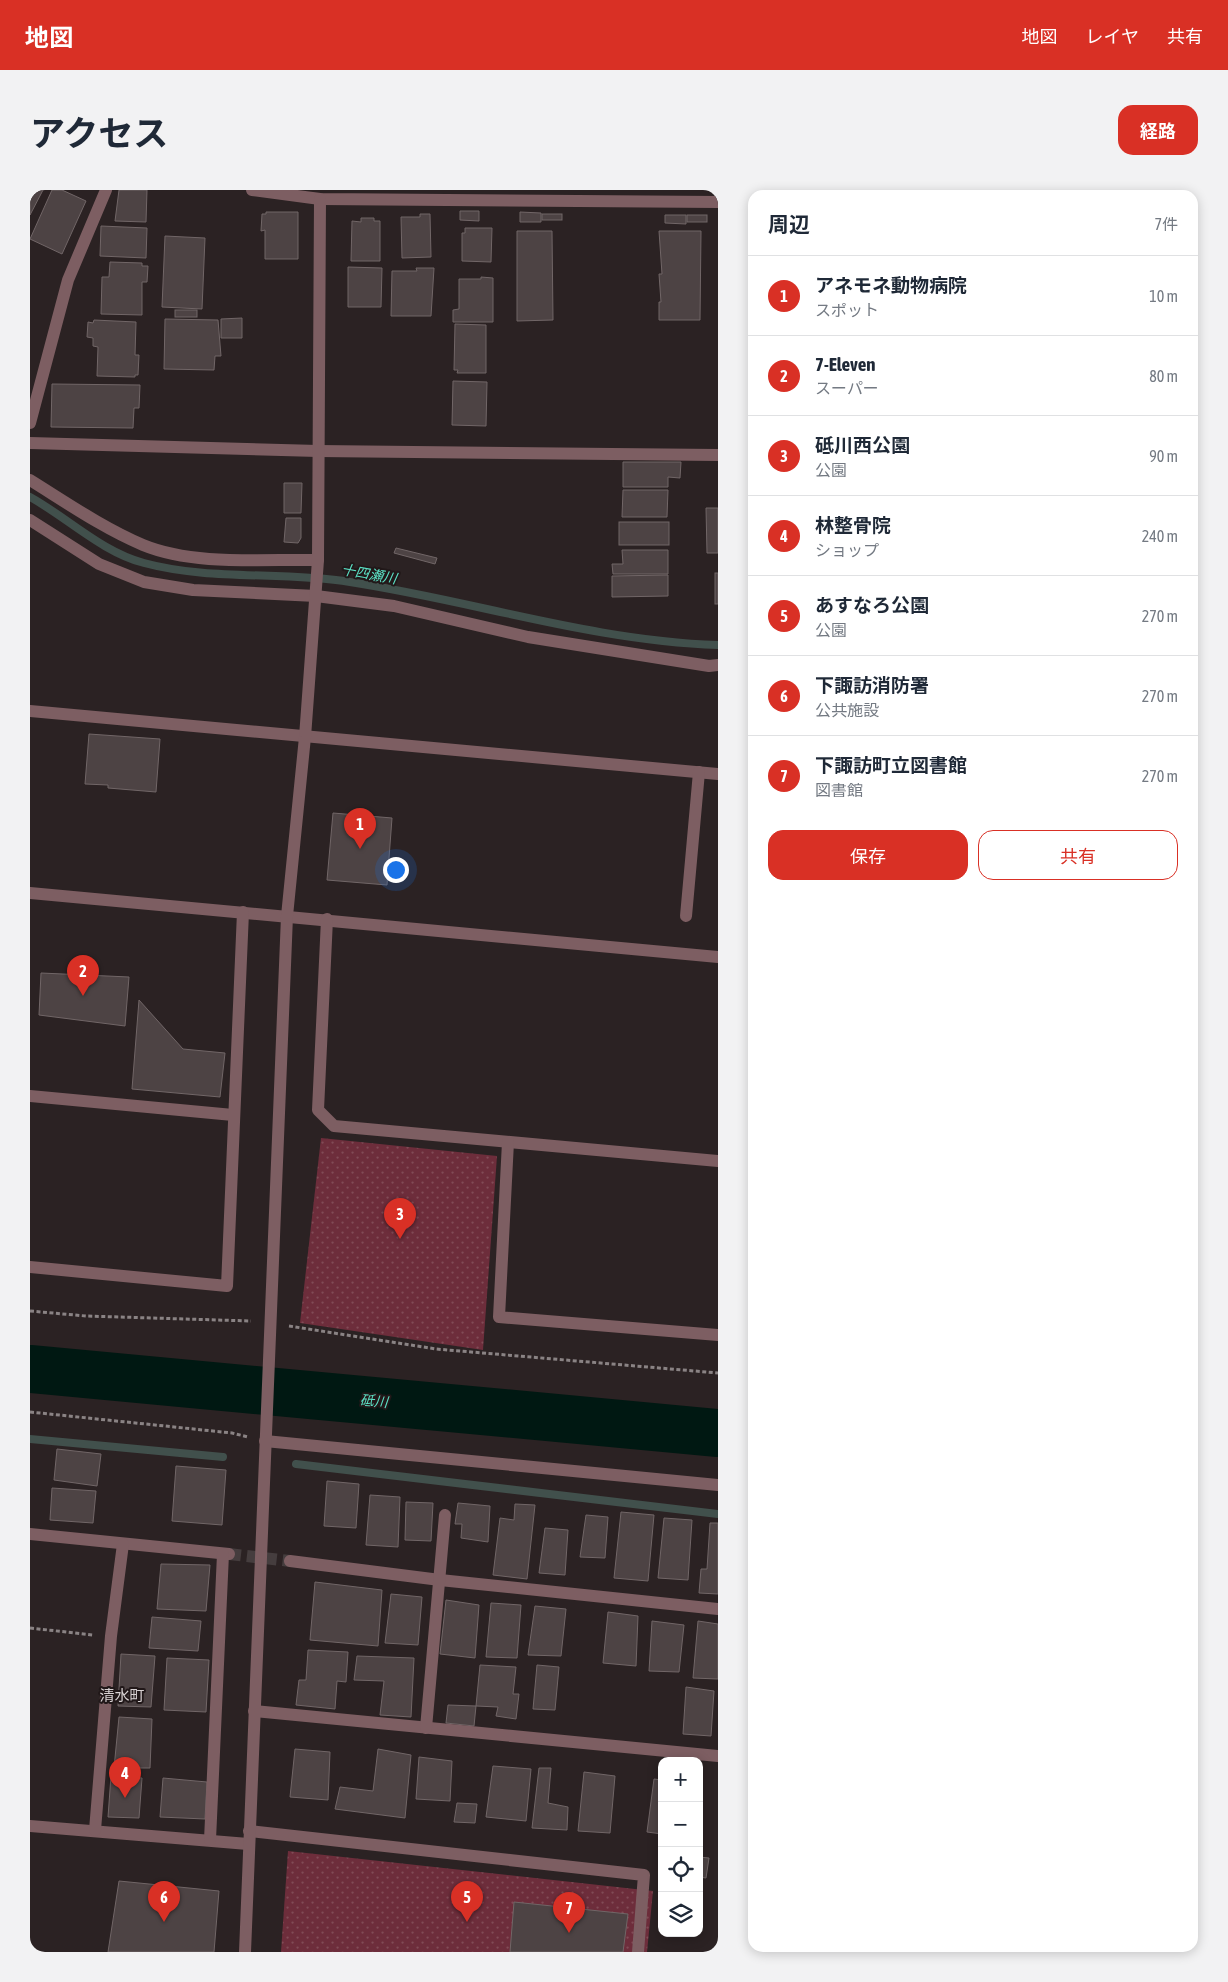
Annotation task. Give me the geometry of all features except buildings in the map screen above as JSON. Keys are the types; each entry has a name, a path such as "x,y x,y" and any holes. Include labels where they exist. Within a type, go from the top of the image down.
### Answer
{"street":[{"path":"30,423 68,280 106,190"},
{"path":"252,190 320,200 342,195 562,195 718,202"},
{"path":"245,1952 248,1838 287,916 305,737 318,560 320,200"},
{"path":"30,443 318,451 718,456"},
{"path":"30,480 106,526 144,545 194,557 318,560"},
{"path":"30,520 99,564 144,582 194,590 316,596 394,606 528,637 709,666 718,665"},
{"path":"30,710 718,774"},
{"path":"686,916 699,772"},
{"path":"30,893 718,957"},
{"path":"30,1267 227,1286 242,912"},
{"path":"327,920 318,1110 334,1126 718,1161"},
{"path":"30,1096 233,1114"},
{"path":"508,1142 499,1317 718,1335"},
{"path":"265,1435 718,1485"},
{"path":"426,1728 445,1515"},
{"path":"30,1534 226,1554 210,1840"},
{"path":"95,1830 111,1636 123,1544"},
{"path":"290,1561 440,1580 718,1609"},
{"path":"254,1711 718,1756"},
{"path":"30,1826 210,1840 248,1838 644,1875 638,1952"}],"path":[{"path":"30,1311 86,1316 241,1319 270,1328 436,1348 718,1373"},
{"path":"30,1412 265,1435"},
{"path":"30,1628 111,1636"}],"shaded area":[{"path":"321,1138 497,1156 483,1350 300,1323"},
{"path":"288,1851 653,1891 647,1952 281,1952"}],"waterway":[{"name":"十四瀬川","path":"30,497 114,551 144,563 169,569 350,582 625,636 671,642 718,645"},
{"name":"砥川","path":"30,1369 718,1433"},
{"path":"30,1439 223,1457"},
{"path":"296,1464 718,1514"}],"tunnel":[{"path":"229,1554 290,1561"}],"place":[{"name":"アネモネ動物病院","path":"360,849"},
{"name":"7-Eleven","path":"83,996"},
{"name":"砥川西公園","path":"400,1239"},
{"name":"林整骨院","path":"125,1798"},
{"name":"下諏訪消防署","path":"164,1922"},
{"name":"あすなろ公園","path":"467,1922"},
{"name":"下諏訪町立図書館","path":"569,1933"}],"district":[{"name":"清水町","path":"122,1695"}]}
